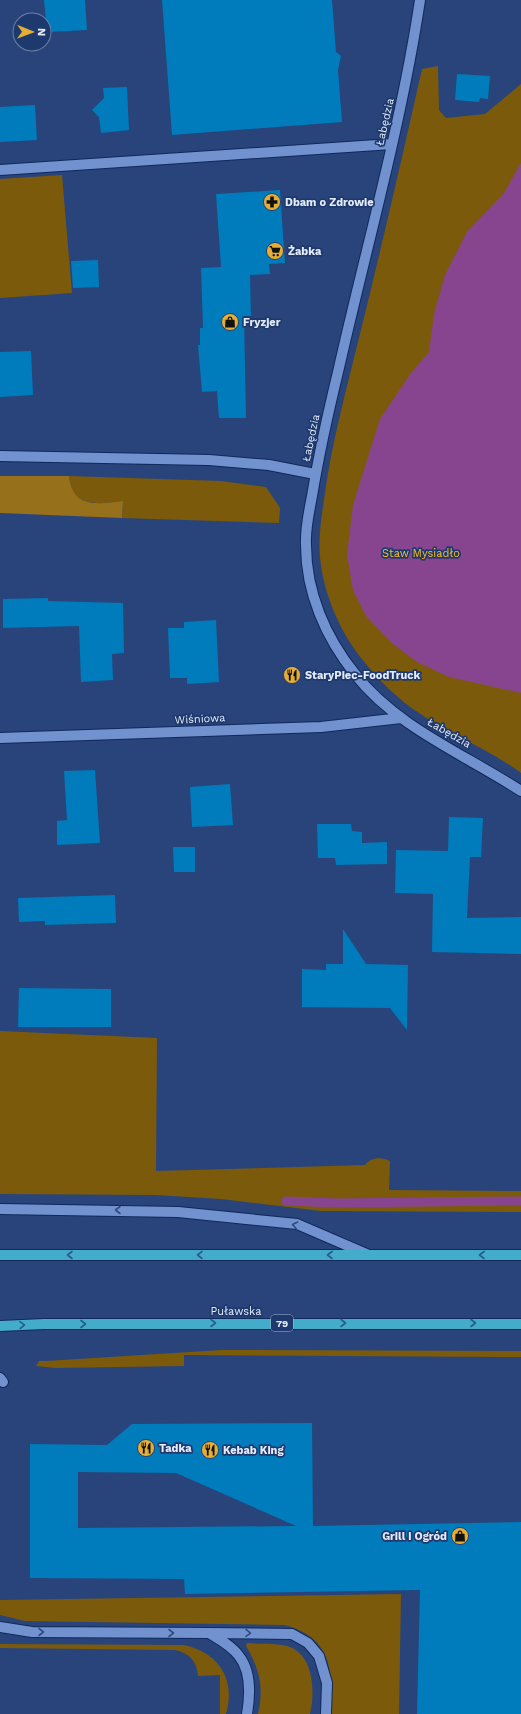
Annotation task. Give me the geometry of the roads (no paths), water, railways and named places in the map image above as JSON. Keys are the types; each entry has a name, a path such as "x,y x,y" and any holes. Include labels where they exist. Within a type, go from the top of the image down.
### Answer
{"main road":[{"path":"0,1255 521,1255"},
{"name":"Puławska","path":"0,1326 59,1324 521,1324"}],"street":[{"name":"Łabędzia","path":"420,0 405,87 315,474 306,545 308,572 317,609 330,636 356,675 401,718 521,791"},
{"path":"0,170 392,144"},
{"path":"0,456 209,460 269,465 315,474"},
{"name":"Wiśniowa","path":"0,738 321,727 401,718"},
{"path":"0,1209 171,1211 297,1224 370,1255"},
{"path":"0,1627 32,1632 292,1634 308,1643 319,1656 327,1683 326,1714"},
{"path":"209,1633 227,1644 240,1656 244,1666 250,1696 247,1714"}],"waterway":[{"path":"286,1201 338,1203 521,1201"}],"place":[{"name":"Dbam o Zdrowie","path":"272,202"},
{"name":"Żabka","path":"275,251"},
{"name":"Fryzjer","path":"230,322"},
{"name":"StaryPiec-FoodTruck","path":"292,675"},
{"name":"Tadka","path":"146,1448"},
{"name":"Kebab King","path":"210,1450"},
{"name":"Grill i Ogród","path":"460,1536"}],"park label":[{"name":"Staw Mysiadło","path":"421,553"}]}
